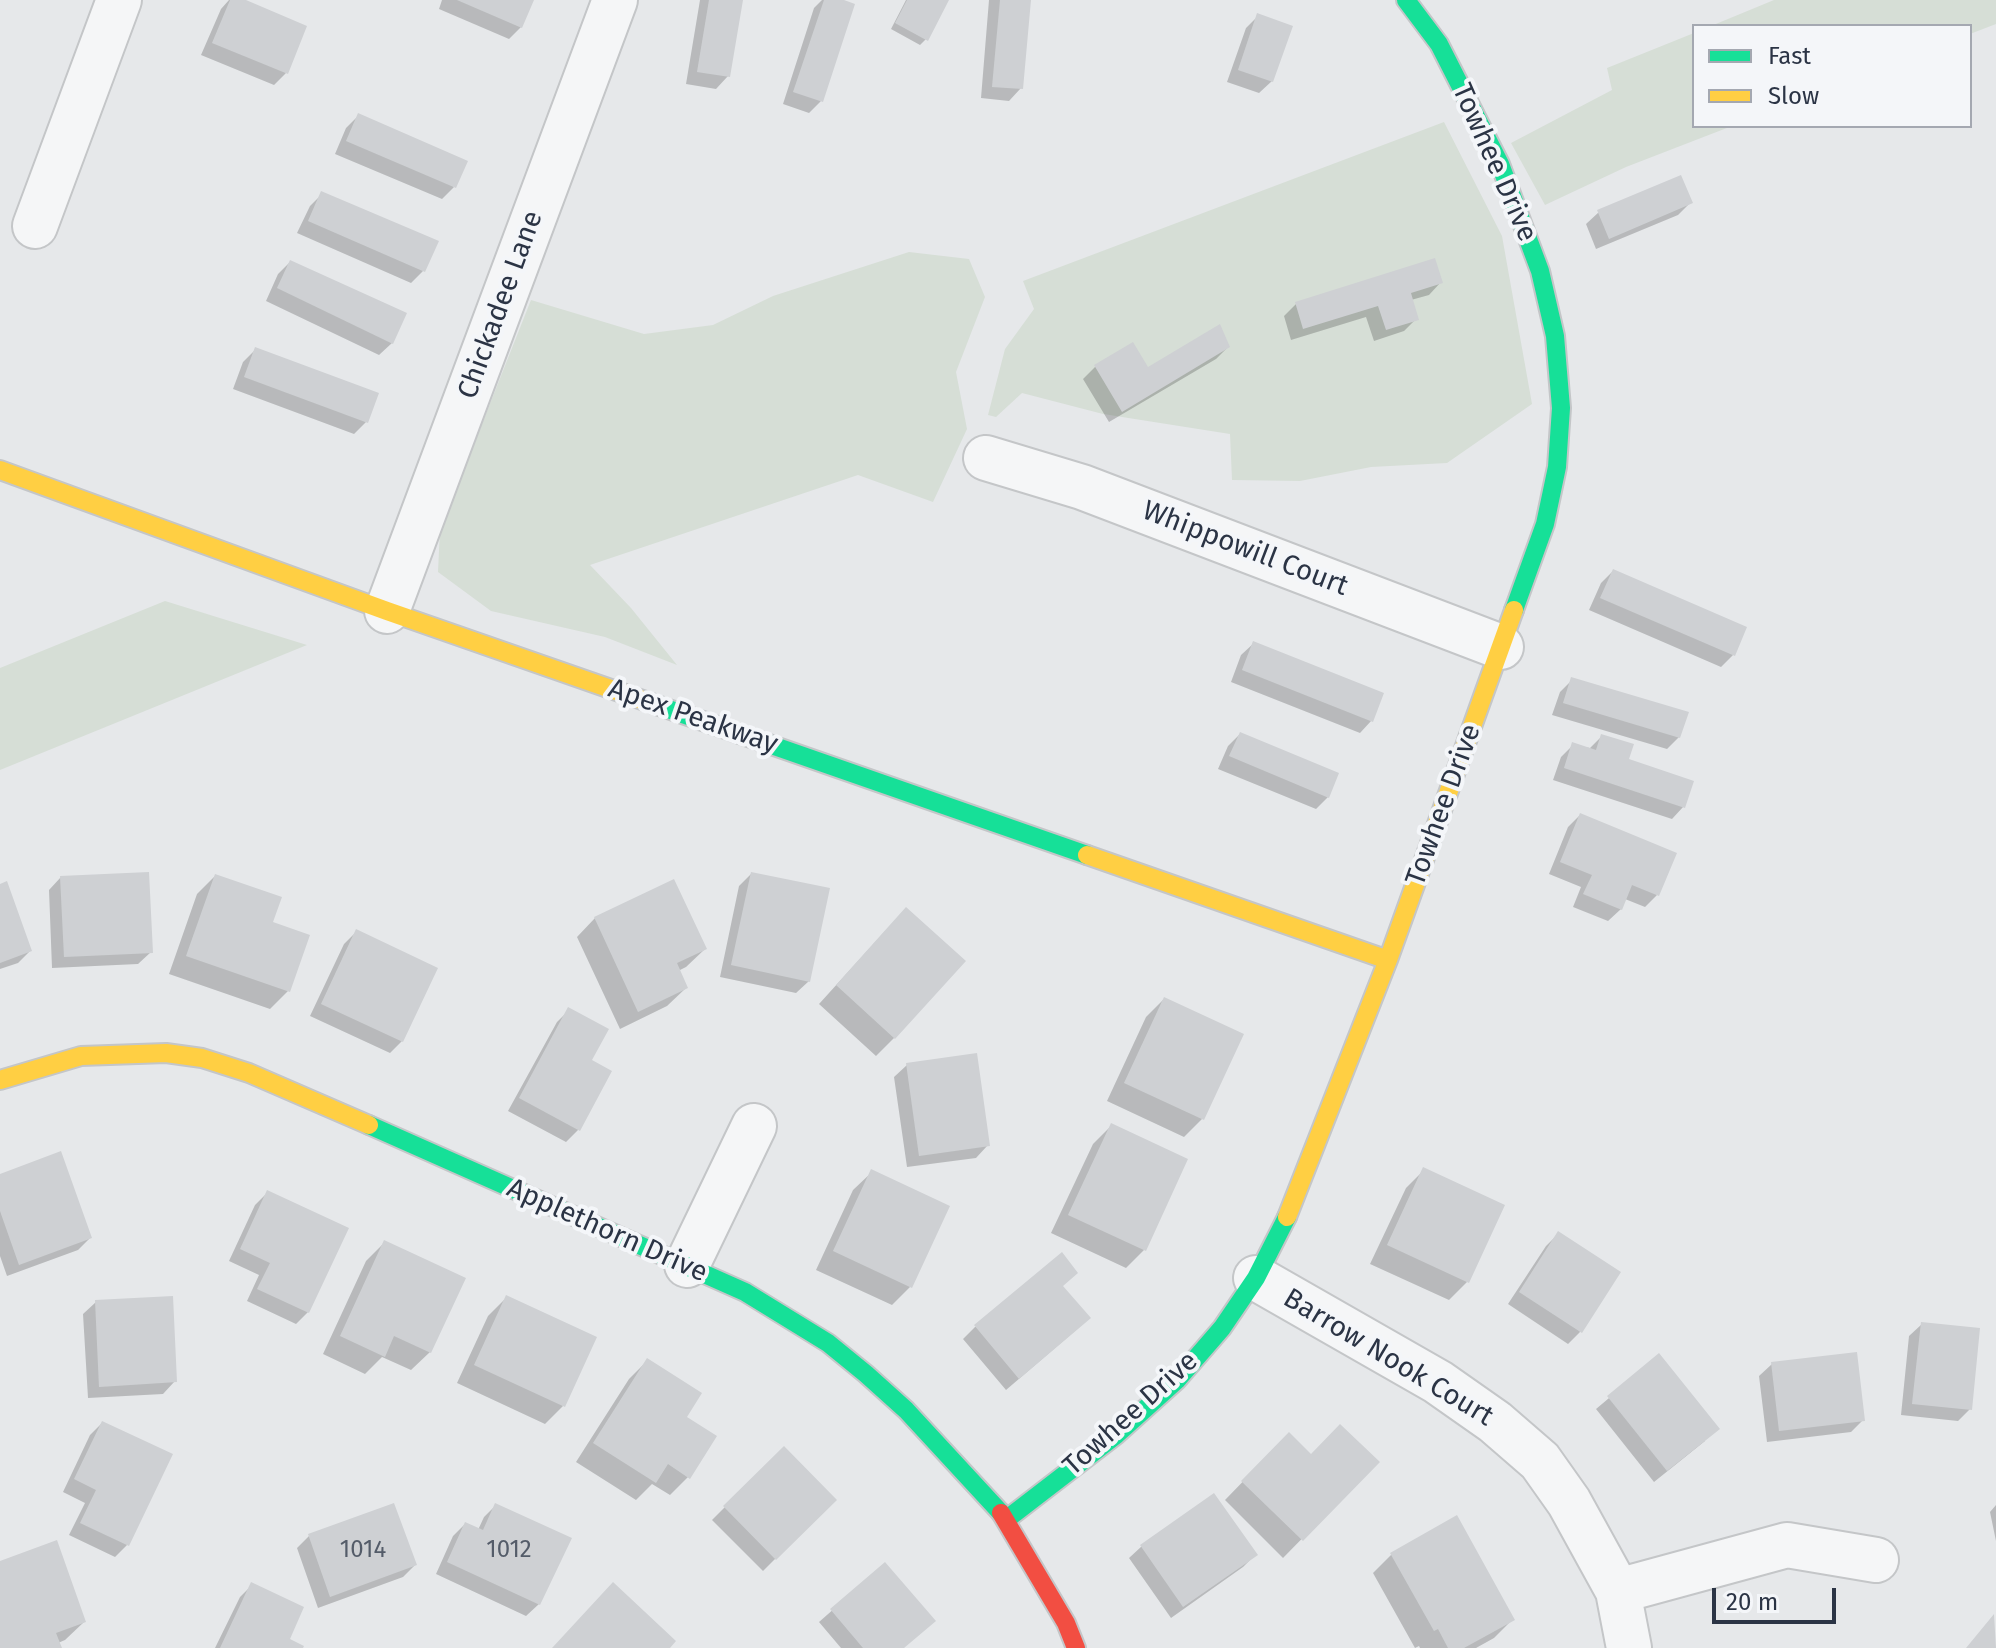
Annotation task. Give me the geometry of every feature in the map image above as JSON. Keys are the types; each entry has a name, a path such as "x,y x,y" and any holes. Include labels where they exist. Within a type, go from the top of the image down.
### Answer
{"street":[{"path":"35,226 119,0"},
{"name":"Chickadee Lane","path":"387,611 615,0"},
{"name":"Towhee Drive","path":"1007,1519 1116,1435 1177,1380 1222,1328 1256,1278 1294,1203 1388,960 1545,524 1557,467 1561,408 1555,336 1540,271 1500,164 1439,44 1406,0"},
{"name":"Whippowill Court","path":"986,458 1082,487 1501,647"},
{"name":"Apex Peakway","path":"0,470 387,611 1388,960"},
{"name":"Applethorn Drive","path":"0,1080 81,1056 166,1053 202,1058 291,1091 745,1292 828,1343 906,1410 1007,1519 1066,1623 1076,1648"},
{"path":"687,1265 754,1126"},
{"name":"Barrow Nook Court","path":"1256,1278 1438,1382 1495,1422 1540,1461 1569,1502 1618,1591 1629,1648"},
{"path":"1618,1591 1787,1545 1876,1560"}],"shaded area":[{"path":"1774,0 1996,0 1996,24 1972,33 1972,24 1716,24"},
{"path":"1692,34 1692,128 1727,128 1626,167 1545,205 1511,143 1612,90 1607,68"},
{"path":"1444,122 1502,236 1532,404 1447,463 1371,467 1300,481 1232,480 1230,434 1103,414 1022,393 996,417 988,415 1005,349 1034,309 1023,281"},
{"path":"909,252 969,259 985,297 956,372 967,429 933,502 858,475 590,565 631,608 677,665 605,637 491,611 438,572 440,530 531,300 644,334 713,325 773,296"},
{"path":"165,601 307,645 0,770 0,668"}],"building":[{"path":"230,0 246,0 307,26 288,74 212,43"},
{"path":"457,0 534,0 522,28"},
{"path":"709,0 743,0 730,77 697,72"},
{"path":"824,0 844,0 855,4 823,102 793,92"},
{"path":"907,0 949,0 928,41 895,23"},
{"path":"1000,0 1031,0 1023,89 992,87"},
{"path":"1257,13 1293,26 1273,82 1238,70"},
{"path":"358,113 468,161 456,188 346,141"},
{"path":"1681,175 1693,203 1609,239 1597,210"},
{"path":"321,191 439,241 425,272 308,221"},
{"path":"1435,258 1443,283 1411,293 1419,320 1386,330 1378,306 1303,329 1295,302"},
{"path":"290,260 407,313 393,344 277,288"},
{"path":"1220,324 1230,347 1122,412 1094,365 1133,342 1148,367"},
{"path":"255,347 379,393 368,423 244,377"},
{"path":"1613,569 1747,627 1735,656 1600,598"},
{"path":"1253,641 1384,693 1373,722 1242,670"},
{"path":"1571,677 1689,712 1680,738 1563,703"},
{"path":"1240,732 1339,773 1329,798 1229,756"},
{"path":"1601,734 1634,744 1629,759 1694,781 1685,808 1564,768 1572,742 1596,750"},
{"path":"1580,813 1677,853 1659,896 1632,885 1622,910 1583,894 1592,875 1560,862"},
{"path":"149,872 153,953 64,957 60,876"},
{"path":"751,872 830,888 810,982 731,965"},
{"path":"215,874 282,897 273,922 310,935 290,992 186,956"},
{"path":"674,879 707,949 677,963 688,988 638,1012 594,917"},
{"path":"7,881 32,951 0,963 0,884"},
{"path":"906,907 966,961 895,1039 836,985"},
{"path":"356,929 438,968 403,1042 321,1004"},
{"path":"1164,997 1244,1034 1204,1120 1124,1083"},
{"path":"568,1007 609,1029 592,1060 612,1071 580,1131 519,1098"},
{"path":"977,1053 990,1146 919,1156 906,1063"},
{"path":"1111,1123 1188,1159 1146,1251 1068,1215"},
{"path":"61,1151 92,1238 19,1265 0,1211 0,1174"},
{"path":"1423,1167 1505,1205 1469,1283 1387,1245"},
{"path":"871,1169 950,1206 912,1288 833,1251"},
{"path":"267,1190 349,1228 309,1313 257,1289 270,1263 240,1249"},
{"path":"1558,1231 1621,1272 1582,1333 1519,1292"},
{"path":"384,1240 466,1278 431,1353 394,1336 385,1357 340,1336"},
{"path":"1062,1252 1078,1273 1063,1286 1091,1318 1019,1379 974,1325"},
{"path":"506,1295 597,1337 565,1407 474,1365"},
{"path":"173,1296 177,1382 99,1387 95,1300"},
{"path":"1921,1322 1980,1328 1972,1410 1912,1404"},
{"path":"1857,1352 1865,1421 1779,1431 1771,1362"},
{"path":"1659,1353 1720,1429 1667,1471 1607,1396"},
{"path":"647,1358 702,1393 687,1417 717,1436 690,1479 668,1464 656,1483 593,1443"},
{"path":"102,1421 173,1454 129,1546 80,1523 96,1490 74,1479"},
{"path":"1340,1424 1380,1462 1303,1541 1241,1481 1289,1432 1311,1454"},
{"path":"784,1446 837,1500 776,1560 723,1506"},
{"path":"1214,1493 1258,1555 1183,1607 1140,1545"},
{"path":"394,1503 417,1565 330,1597 308,1534"},
{"path":"495,1503 572,1538 540,1605 447,1562 465,1522 483,1530"},
{"path":"1457,1515 1515,1620 1464,1648 1448,1648 1438,1629 1434,1631 1390,1553"},
{"path":"57,1540 86,1622 56,1633 62,1648 0,1648 0,1561"},
{"path":"885,1562 936,1621 904,1648 863,1648 830,1609"},
{"path":"251,1582 304,1607 290,1639 303,1648 220,1648"},
{"path":"613,1582 676,1641 670,1648 552,1648"},
{"path":"1994,1614 1996,1648 1966,1648"}],"traffic: fast":[{"path":"1406,0 1439,44 1500,164 1540,271 1555,336 1561,408 1557,467 1545,524 1514,610"},
{"path":"651,703 1087,855"},
{"path":"369,1125 745,1292 828,1343 866,1374 906,1410 1001,1513"},
{"path":"1007,1519 1116,1435 1177,1380 1222,1328 1256,1278 1287,1217"}],"traffic: slow":[{"path":"0,470 651,703"},
{"path":"1287,1217 1388,960 1514,610"},
{"path":"1087,855 1388,960"},
{"path":"0,1080 81,1056 166,1053 202,1058 249,1073 369,1125"}],"traffic: jam":[{"path":"1001,1513 1066,1623 1076,1648"}]}
